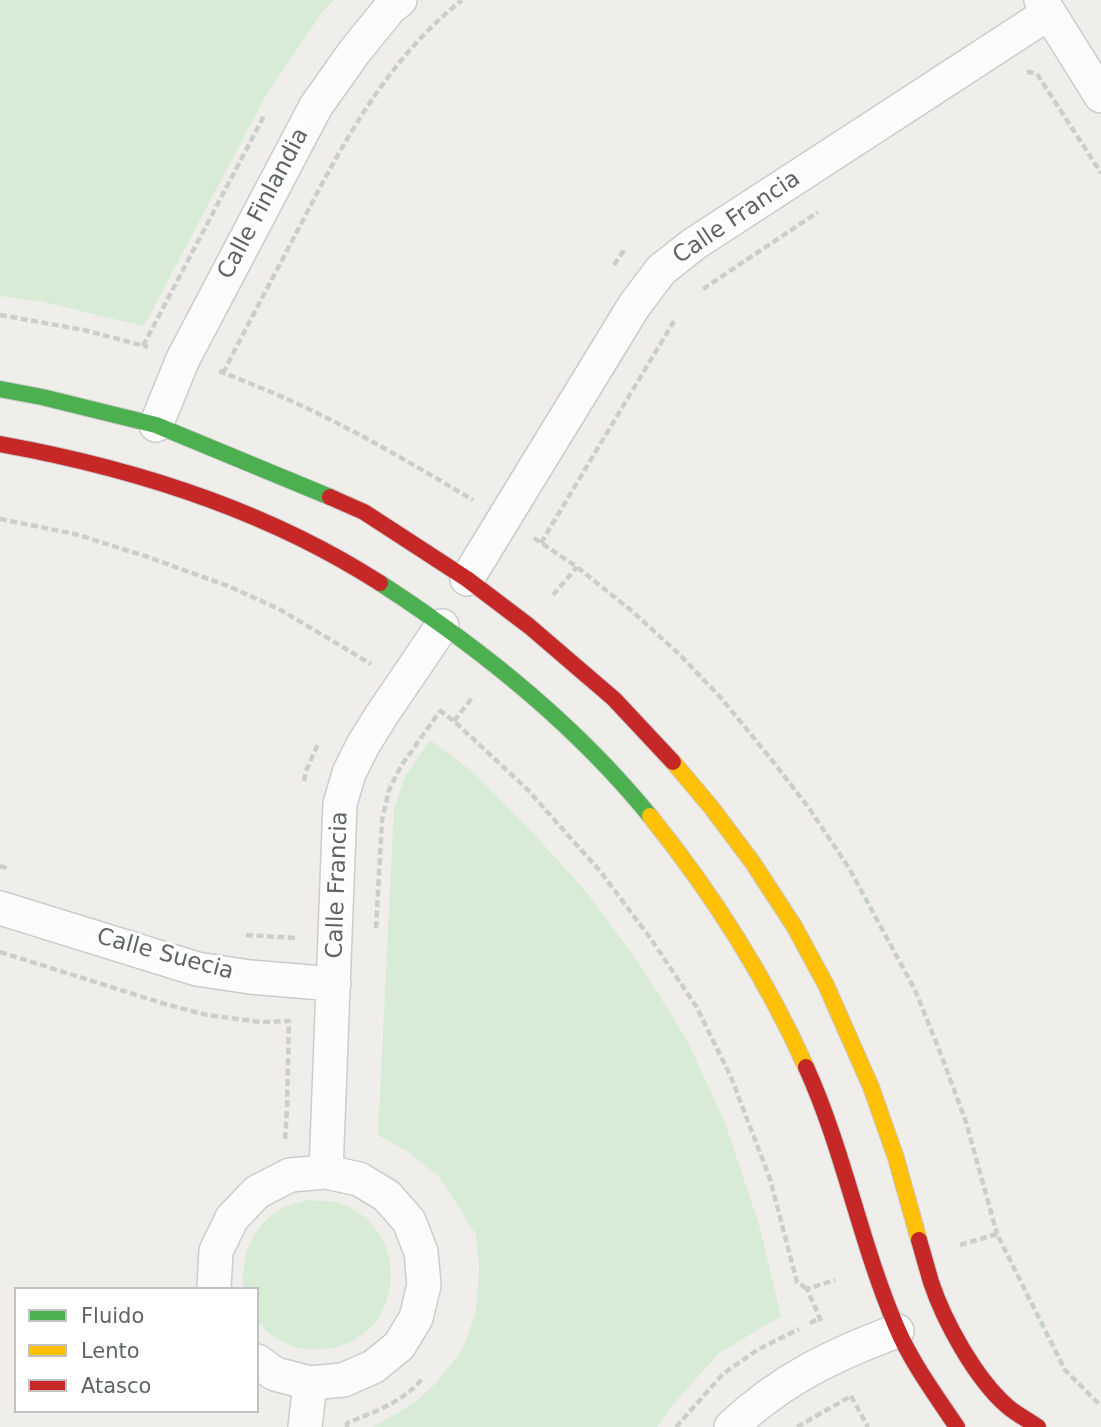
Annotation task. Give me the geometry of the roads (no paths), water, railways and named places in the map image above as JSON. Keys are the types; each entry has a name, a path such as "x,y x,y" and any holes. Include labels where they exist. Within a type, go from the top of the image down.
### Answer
{"main road":[{"path":"0,390 76,404 156,425 363,512 467,579 529,626 614,699 712,807 794,926 826,985 871,1087 896,1158 932,1284 948,1320 967,1356 985,1381 1007,1406 1038,1427"},
{"path":"0,444 75,457 135,474 264,522 345,562 442,626 496,667 560,722 613,774 664,834 718,908 770,993 814,1085 844,1169 873,1269 897,1331 926,1382 957,1427"}],"street":[{"name":"Calle Finlandia","path":"156,425 183,359 316,106 355,51 390,8 400,0"},
{"path":"1045,6 1101,96"},
{"name":"Calle Francia","path":"467,579 634,306 662,270 694,244 1045,6"},
{"name":"Calle Francia","path":"326,1172 340,804 349,773 363,745 442,626"},
{"name":"Calle Suecia","path":"0,908 197,969 250,977 334,984"},
{"path":"214,1287 216,1251 232,1218 257,1192 290,1175 326,1172 359,1179 387,1196 409,1222 421,1252 424,1285 416,1318 399,1346 373,1367 343,1380 310,1383 275,1374 259,1362"},
{"path":"731,1427 780,1386 811,1368 897,1331"},
{"path":"305,1427 310,1383"}]}
